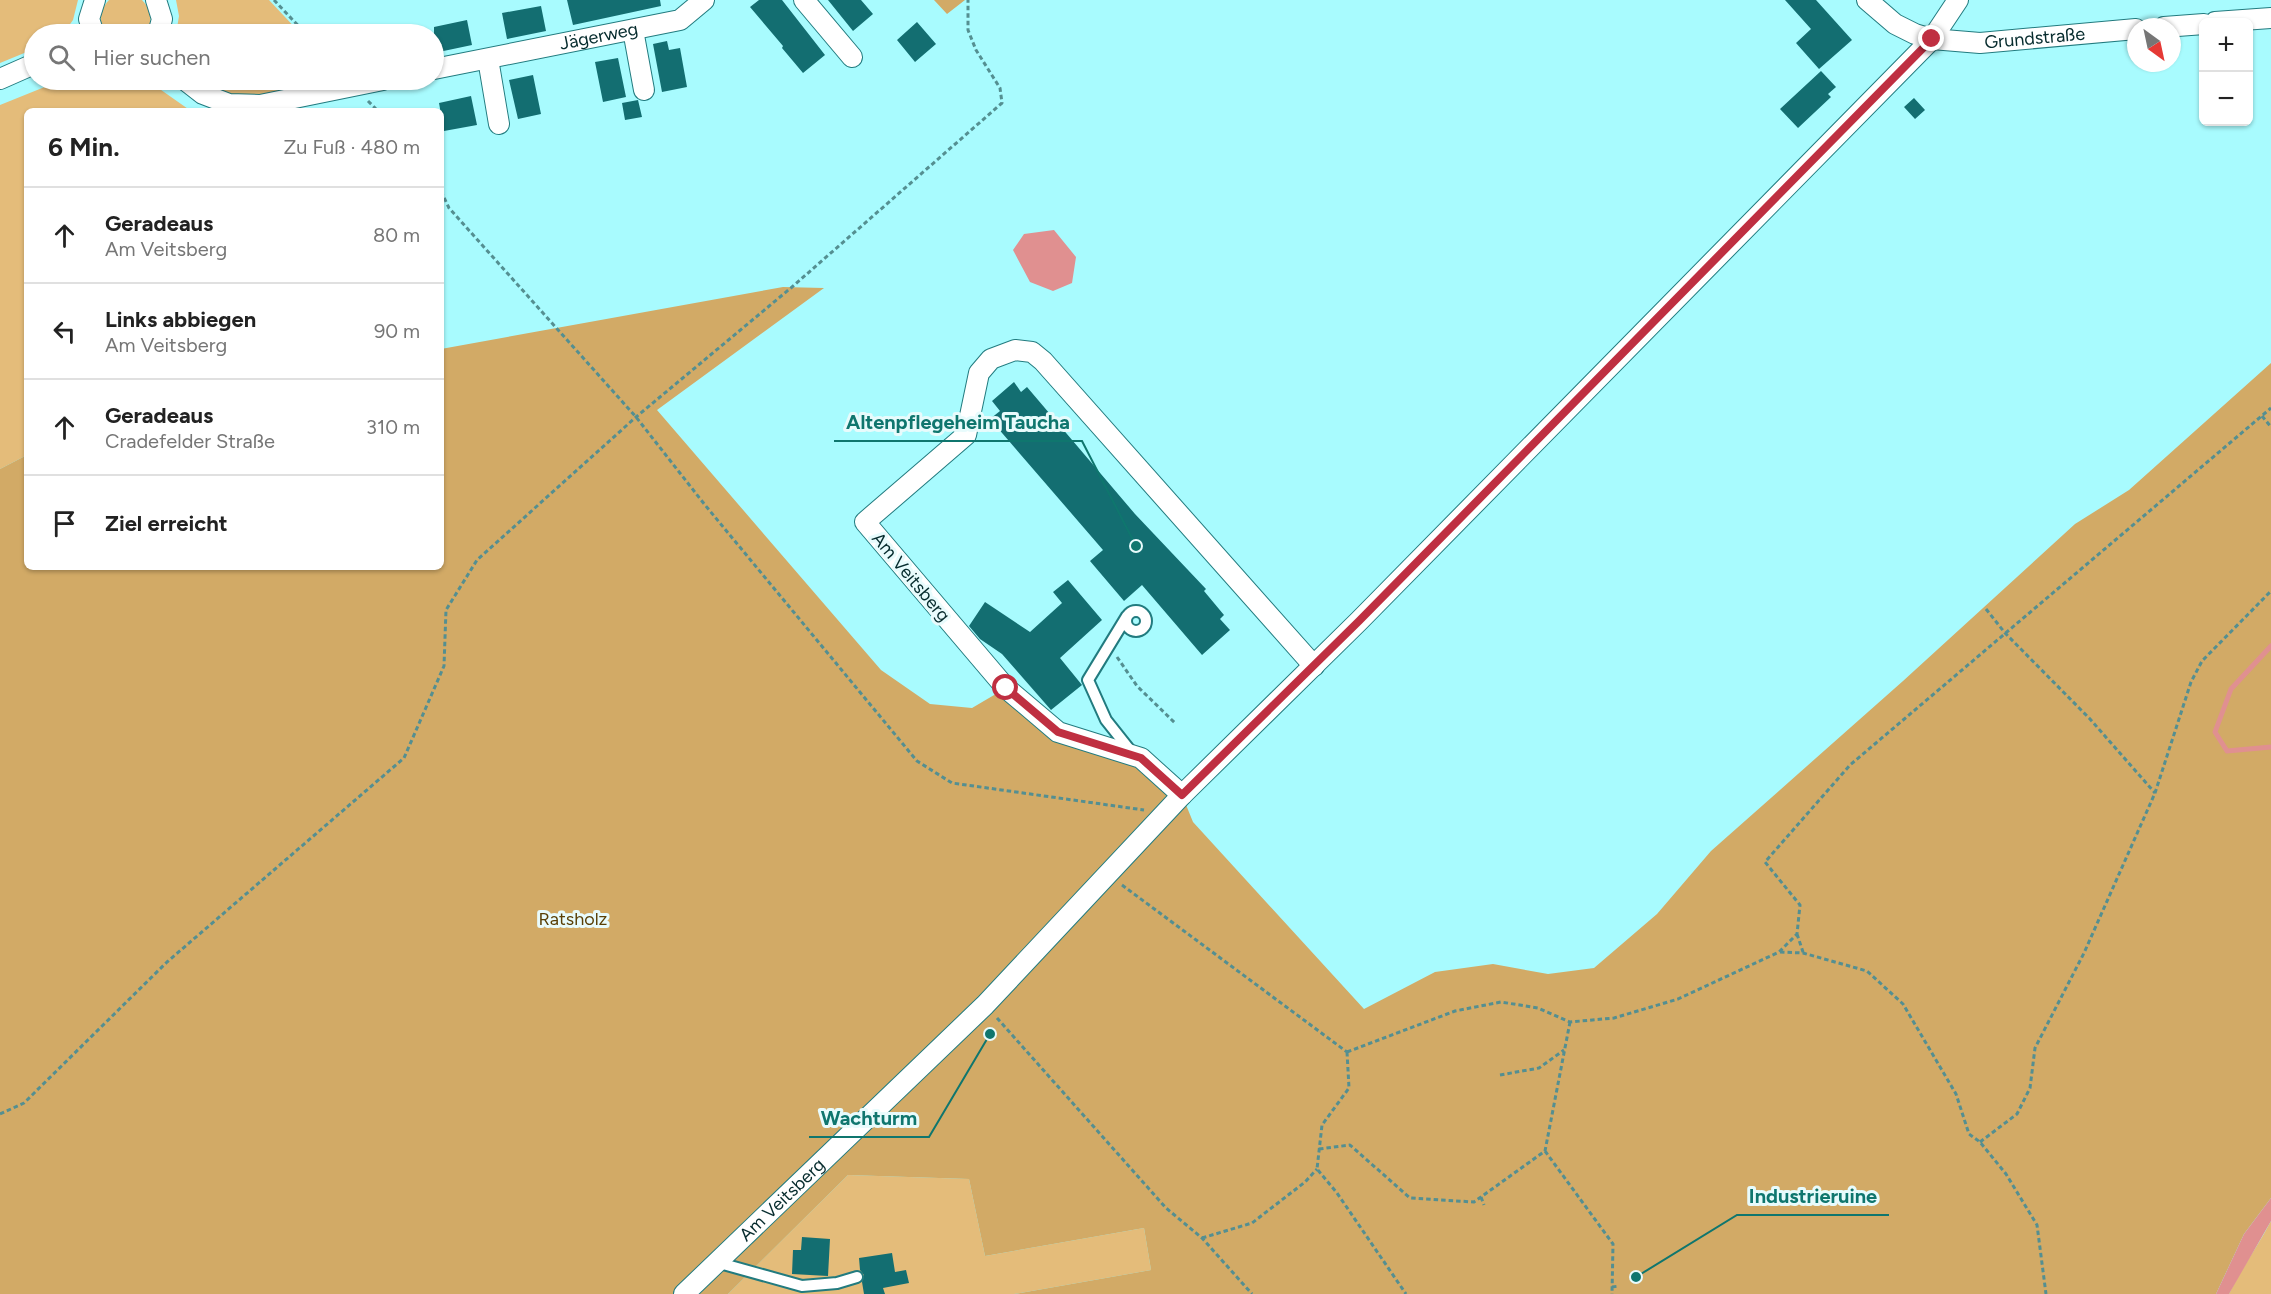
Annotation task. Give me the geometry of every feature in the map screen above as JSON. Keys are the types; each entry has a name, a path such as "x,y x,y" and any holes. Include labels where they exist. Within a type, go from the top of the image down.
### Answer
{"street":[{"path":"91,24 89,19 95,0"},
{"path":"156,0 162,18 160,24"},
{"name":"Jägerweg","path":"444,67 680,20 704,0"},
{"path":"804,0 852,57"},
{"name":"Grundstraße","path":"1867,0 1895,24 1932,39 1980,43 2127,31"},
{"name":"Am Veitsberg","path":"684,1294 985,1005 1163,814 1359,621 1932,39 1958,0"},
{"path":"2253,19 2271,18"},
{"path":"2181,26 2199,24"},
{"path":"633,30 644,90"},
{"path":"488,59 499,124"},
{"path":"0,79 24,68"},
{"path":"198,90 229,104 260,105 334,90"},
{"name":"Am Veitsberg","path":"1182,795 1141,758 1058,732 1006,688 865,522 966,435 979,372 992,359 1015,350 1032,352 1043,361 1314,666"}],"lane":[{"path":"1127,616 1088,680 1106,720 1133,754"},
{"path":"716,1262 802,1286 857,1277"}],"path":[{"path":"274,0 297,24"},
{"path":"0,1114 24,1103 168,962 404,758 444,666 446,610 477,560 636,417 792,287 1002,103 1000,88 976,50 968,30 968,0"},
{"path":"444,197 449,208 636,417 705,506 916,761 952,783 1136,808 1163,814"},
{"path":"1803,953 1797,934 1800,905 1765,862 1850,765 2271,408"},
{"path":"2262,416 2271,427"},
{"path":"1980,1142 2016,1114 2030,1088 2035,1048 2084,953 2155,793 2191,682 2202,661 2271,591"},
{"path":"1986,609 2005,633 2090,719 2155,793"},
{"path":"1109,646 1137,686 1175,723"},
{"path":"1107,874 1347,1052"},
{"path":"1347,1052 1455,1011 1501,1002 1538,1008 1570,1022 1614,1018 1678,999 1779,952 1797,934"},
{"path":"1779,952 1803,953 1867,971 1903,1004 1956,1094 1969,1134 1980,1142 2006,1174 2037,1225 2046,1294"},
{"path":"985,1005 1166,1208 1202,1238 1252,1294"},
{"path":"1319,1149 1350,1145 1410,1198 1474,1203 1545,1150 1570,1022"},
{"path":"1500,1075 1539,1068 1565,1049"},
{"path":"1202,1238 1252,1223 1305,1182 1317,1169 1322,1125 1349,1088 1347,1052"},
{"path":"1545,1150 1613,1244 1612,1294"},
{"path":"1317,1169 1337,1193 1406,1294"},
{"path":"1481,1197 1484,1205"},
{"path":"1612,1287 1619,1286"}],"shaded area":[{"path":"0,0 78,0 70,24 24,24 24,53 0,63"},
{"path":"109,0 142,0 148,8 150,24 101,24 103,8"},
{"path":"176,0 269,0 292,24 178,24 179,16"},
{"path":"37,90 161,90 187,108 24,108 24,457 0,469 0,105"},
{"path":"217,90 292,90 256,97 224,94"},
{"path":"1054,230 1076,257 1072,283 1053,291 1030,282 1013,250 1024,234"},
{"path":"848,1175 969,1179 985,1256 1144,1228 1151,1270 1014,1294 728,1294"},
{"path":"2271,1198 2271,1221 2229,1294 2216,1294 2244,1234"},
{"path":"2271,1221 2271,1294 2229,1294 2261,1239"}],"green space":[{"path":"934,0 965,0 947,14"},
{"name":"Ratsholz","path":"783,287 824,288 657,410 881,670 930,704 972,708 1006,688 1058,732 1141,758 1182,795 1193,822 1364,1009 1435,972 1493,964 1548,974 1594,968 1657,914 1711,851 1903,681 2075,524 2129,490 2271,363 2271,1198 2244,1234 2216,1294 1014,1294 1151,1270 1144,1228 985,1256 969,1179 848,1175 728,1294 0,1294 0,469 24,457 24,570 444,570 444,348"}],"building":[{"path":"567,0 660,0 661,6 573,25"},
{"path":"759,0 782,0 825,55 803,73 750,7"},
{"path":"828,0 861,0 873,14 853,31"},
{"path":"1785,0 1816,0 1852,40 1819,69 1796,43 1811,29"},
{"path":"541,6 546,31 507,39 502,13"},
{"path":"467,20 472,45 444,51 444,25"},
{"path":"917,22 936,44 915,62 897,40"},
{"path":"667,41 669,50 680,48 687,87 662,92 653,44"},
{"path":"618,58 626,97 603,102 595,62"},
{"path":"1821,71 1836,87 1828,94 1831,97 1798,128 1780,109"},
{"path":"533,75 541,114 518,119 509,80"},
{"path":"471,96 477,125 444,131 444,108 440,108 439,103"},
{"path":"1914,98 1925,110 1915,119 1904,107"},
{"path":"638,100 642,117 625,120 622,103"},
{"path":"1014,382 1021,392 1027,387 1135,514 1206,589 1204,591 1224,615 1220,619 1230,630 1202,655 1142,585 1124,601 1090,561 1103,550 990,419 1000,411 992,401"},
{"path":"1068,580 1102,620 1060,658 1082,685 1051,710 1002,654 980,639 969,626 985,602 1030,632 1062,603 1053,592"},
{"path":"802,1237 830,1239 828,1276 792,1274 793,1250 801,1250"},
{"path":"892,1253 895,1272 906,1270 909,1283 883,1288 885,1294 864,1294 862,1282 864,1275 860,1270 859,1258"}],"waterway":[{"path":"2271,646 2231,689 2215,732 2227,751 2271,747"}],"place":[{"name":"Altenpflegeheim Taucha","path":"1136,546"},
{"name":"Wachturm","path":"990,1034"},
{"name":"Industrieruine","path":"1636,1277"}],"route":[{"path":"1006,688 1058,732 1141,758 1182,795 1359,621 1932,39"}]}
